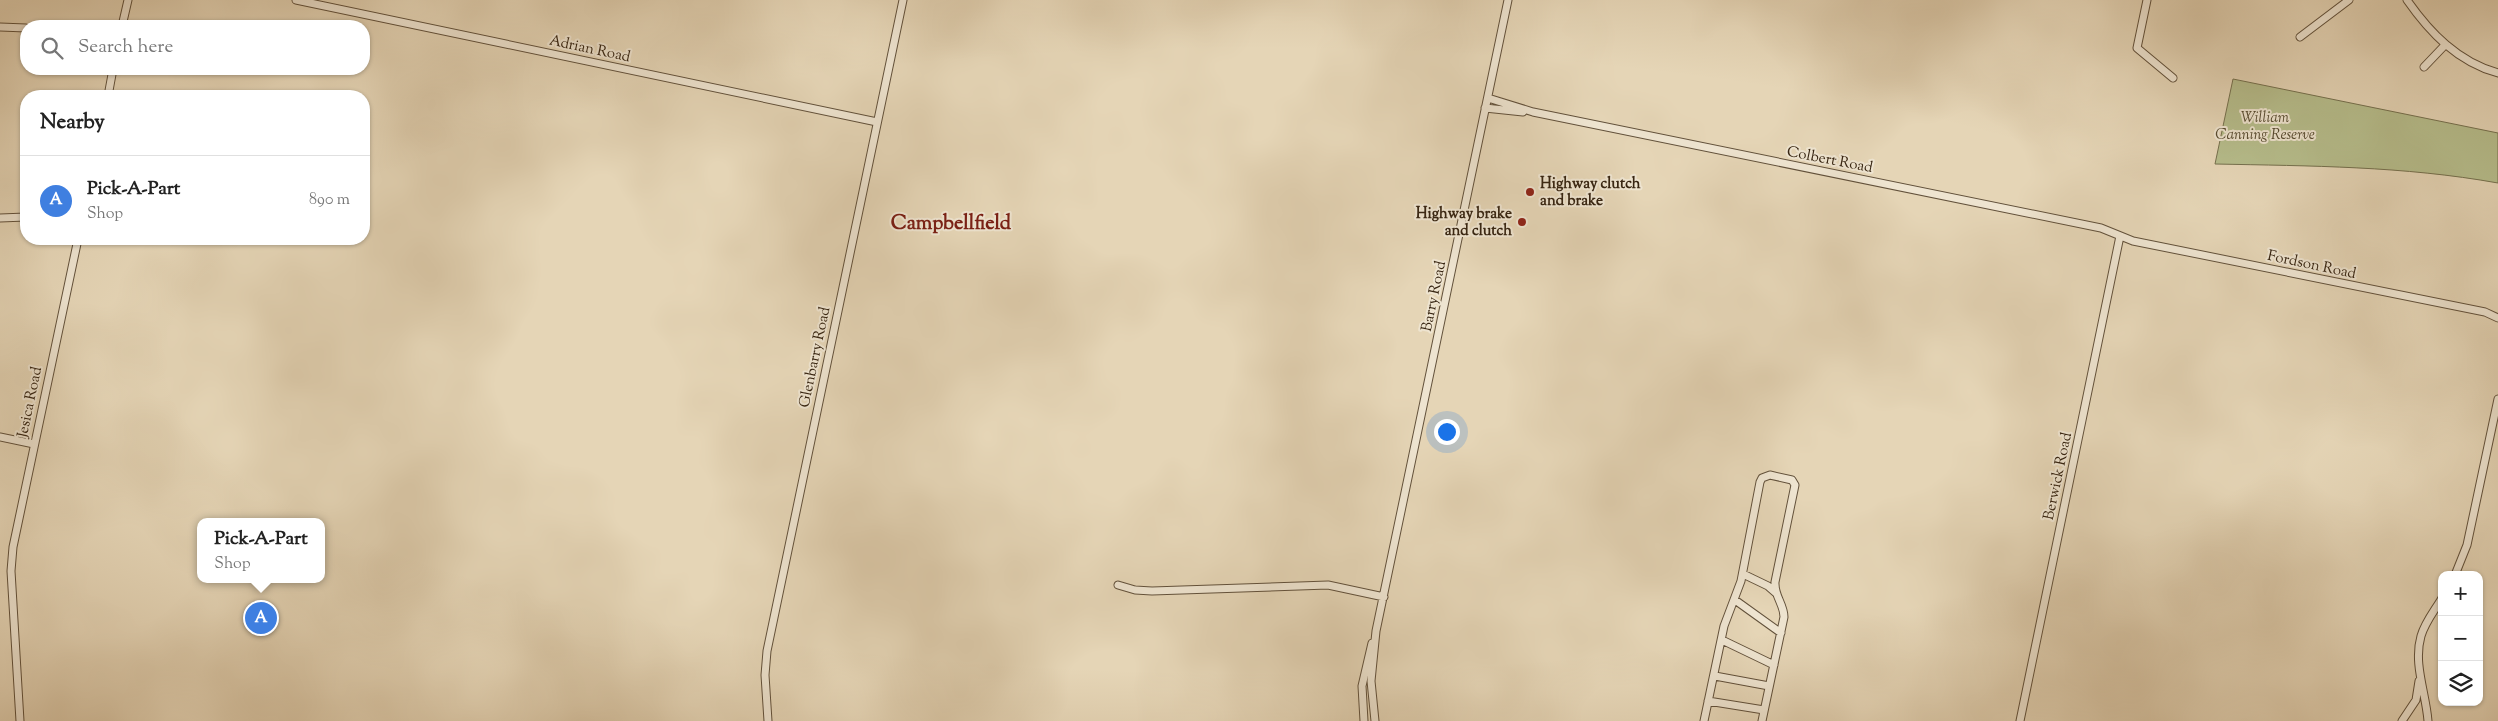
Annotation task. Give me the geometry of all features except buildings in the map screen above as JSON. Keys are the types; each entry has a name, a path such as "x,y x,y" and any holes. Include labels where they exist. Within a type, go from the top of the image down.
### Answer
{"street":[{"path":"123,20 128,0"},
{"name":"Adrian Road","path":"296,0 877,122"},
{"name":"Glenbarry Road","path":"768,721 765,675 767,651 903,0"},
{"name":"Barry Road","path":"1364,721 1362,686 1364,672 1384,597 1508,0"},
{"path":"2146,0 2137,48 2172,78"},
{"path":"2300,38 2349,0"},
{"path":"2407,0 2444,45 2468,62 2498,73"},
{"path":"0,27 20,28"},
{"path":"2424,67 2444,45"},
{"path":"109,90 112,75"},
{"name":"Colbert Road","path":"1488,98 1533,112 2101,228 2120,236"},
{"name":"Colbert Road","path":"1486,108 1533,112"},
{"path":"0,218 20,217"},
{"name":"Fordson Road","path":"2120,236 2132,241 2485,312 2498,318"},
{"name":"Berwick Road","path":"2020,721 2120,236"},
{"name":"Jesica Road","path":"20,721 12,560 34,444 77,245"},
{"path":"2456,571 2466,545 2498,399"},
{"path":"0,437 34,444"},
{"path":"1704,721 1726,618 1735,600 1743,574 1761,480 1767,476 1792,480 1795,485 1776,574 1776,593 1784,614 1762,721"},
{"path":"1743,574 1768,586 1776,593"},
{"path":"1118,585 1135,590 1152,591 1328,585 1384,597"},
{"path":"1735,600 1781,633"},
{"path":"2402,721 2416,700 2420,676 2421,637 2438,605"},
{"name":"Barry Road","path":"1375,721 1371,681 1376,631"},
{"path":"1722,640 1774,665"},
{"path":"1715,676 1770,686"},
{"path":"2420,676 2428,721"},
{"path":"1708,701 1764,710"}],"green space":[{"name":"William Canning Reserve","path":"2233,79 2498,133 2498,183 2463,177 2392,170 2322,166 2215,164"}],"place":[{"name":"Highway clutch and brake","path":"1530,192"},
{"name":"Highway brake and clutch","path":"1522,222"},
{"name":"Pick-A-Part","path":"261,618"}],"district":[{"name":"Campbellfield","path":"951,222"}]}
